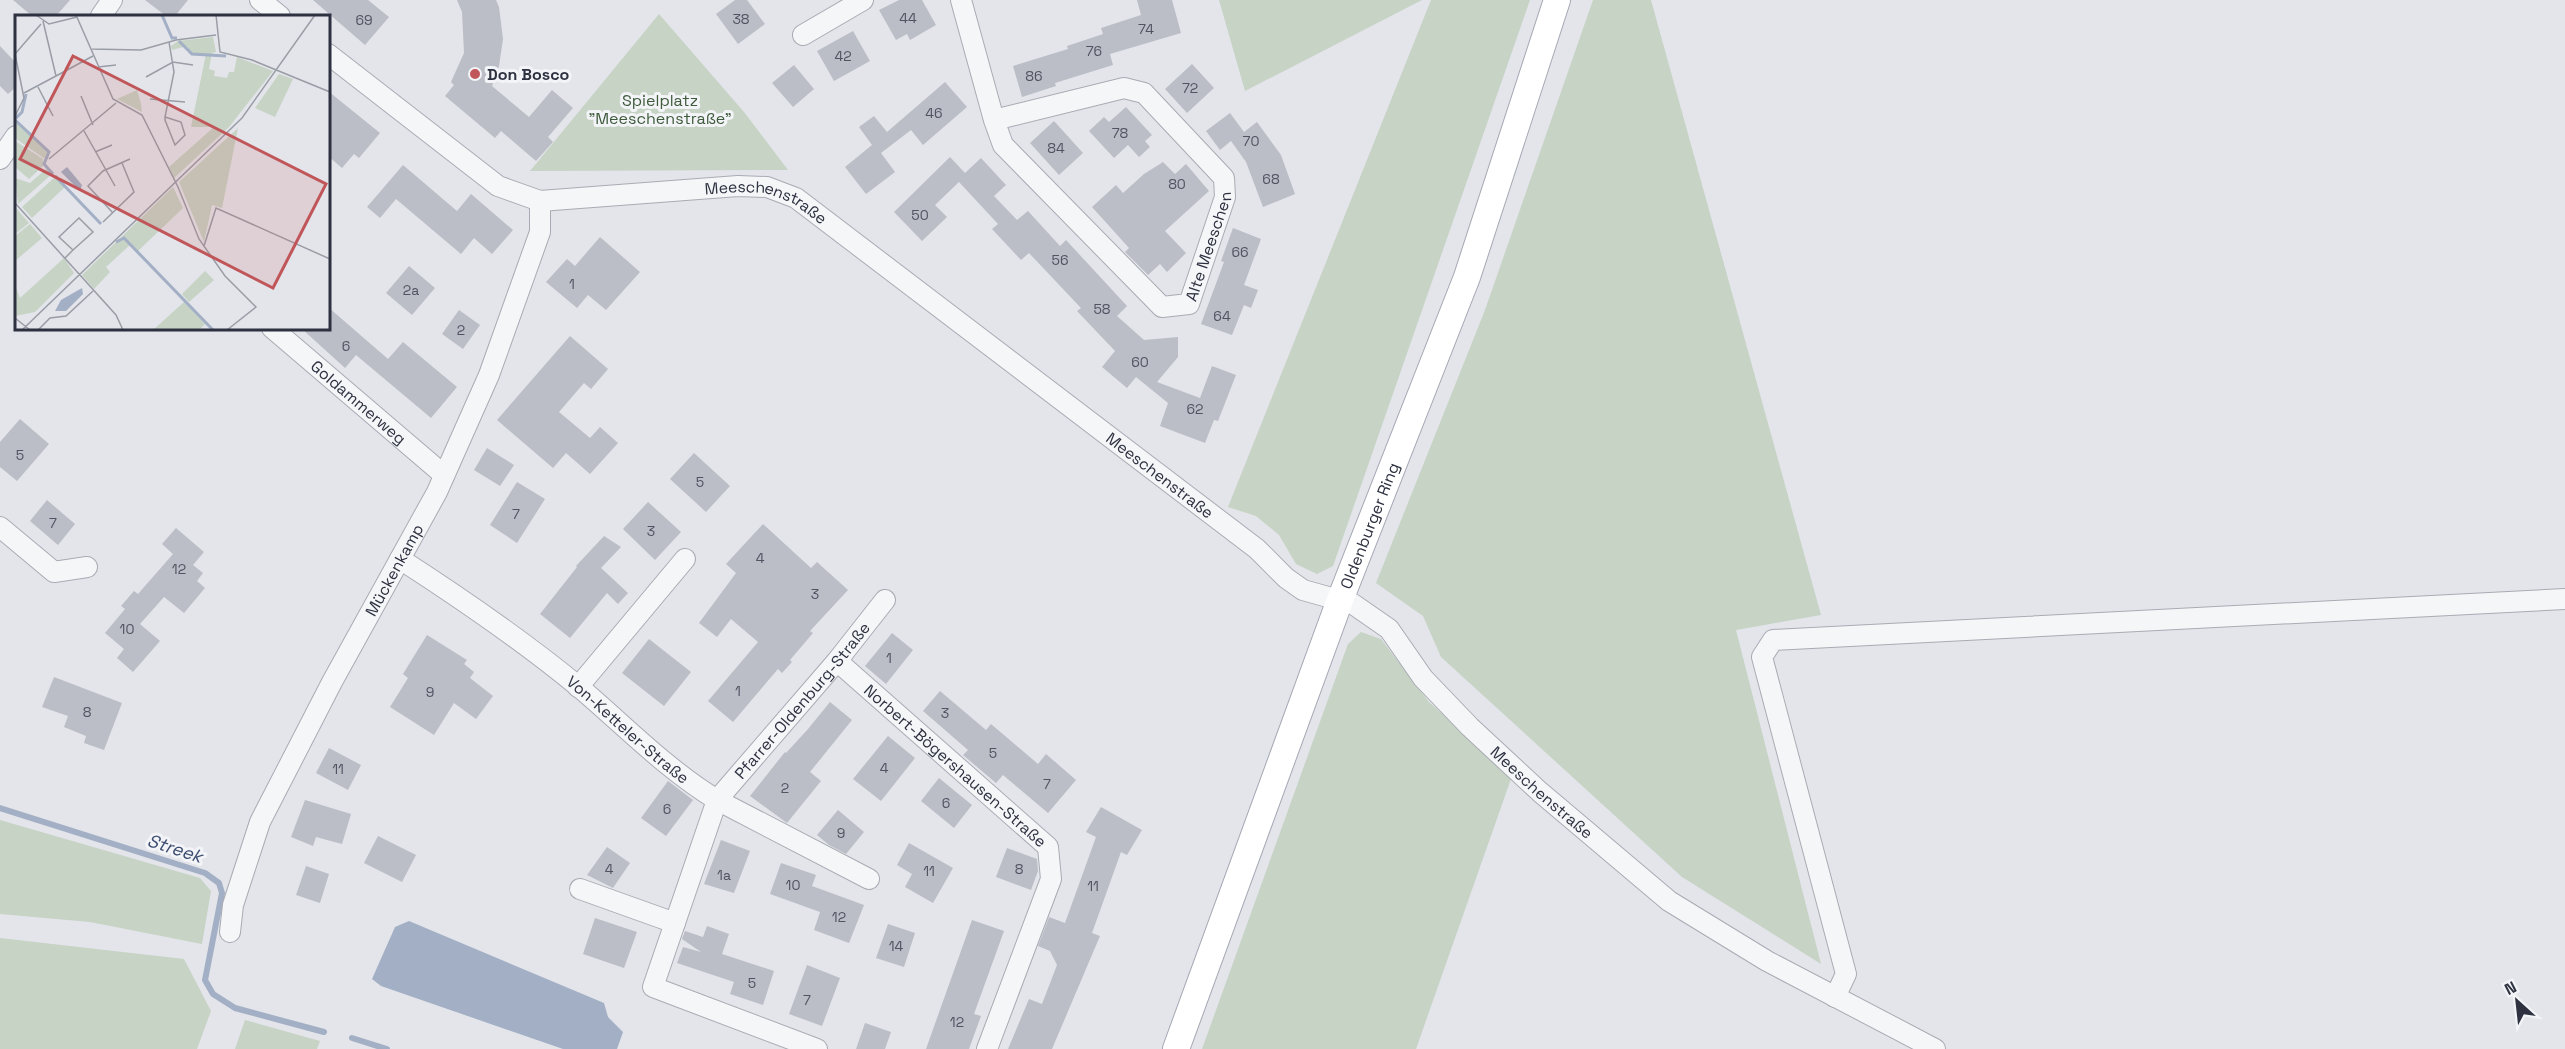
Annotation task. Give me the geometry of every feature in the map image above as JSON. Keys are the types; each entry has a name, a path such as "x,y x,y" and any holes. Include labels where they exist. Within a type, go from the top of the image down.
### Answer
{"main road":[{"name":"Oldenburger Ring","path":"1176,1049 1340,600 1467,277 1557,0"}],"street":[{"path":"102,15 112,0"},
{"path":"260,0 279,15"},
{"path":"803,35 863,0"},
{"name":"Alte Meeschen","path":"961,0 994,120 1004,145 1162,307 1189,304 1225,197 1224,178 1144,93 1124,88 994,120"},
{"name":"Meeschenstraße","path":"330,56 498,186 540,201 738,186 767,187 796,198 1257,549 1286,578 1303,590 1340,600 1363,610 1389,629 1423,678 1470,727 1540,792 1669,901 1767,961 1935,1049"},
{"path":"0,159 15,137"},
{"name":"Mückenkamp","path":"230,932 233,905 260,822 332,682 444,475 489,375 540,232 540,201"},
{"name":"Goldammerweg","path":"274,330 444,475"},
{"path":"0,527 54,572 87,567"},
{"name":"Von-Ketteler-Straße","path":"400,559 507,630 693,785 717,800 869,879"},
{"path":"578,687 685,559"},
{"path":"1835,997 1846,974 1762,657 1773,640 2565,599"},
{"name":"Pfarrer-Oldenburg-Straße","path":"717,800 837,661 885,600"},
{"name":"Norbert-Bögershausen-Straße","path":"837,661 1048,847 1051,879 987,1049"},
{"path":"717,800 653,987 818,1049"},
{"path":"580,889 675,923"}],"green space":[{"path":"1219,0 1422,0 1245,91"},
{"path":"1431,0 1530,0 1333,566 1317,574 1296,564 1279,535 1256,516 1228,507"},
{"path":"1593,0 1651,0 1821,615 1736,630 1821,964 1682,877 1441,657 1423,616 1376,583 1485,310"},
{"name":"Spielplatz \"Meeschenstraße\"","path":"659,14 744,112 788,170 530,171"},
{"path":"1361,632 1381,639 1429,702 1512,776 1416,1049 1202,1049 1348,644"},
{"path":"0,820 200,878 211,891 202,944 90,922 0,914"},
{"path":"0,938 184,959 211,1011 197,1049 0,1049"},
{"path":"245,1020 320,1041 317,1049 235,1049"}],"water":[{"path":"409,921 604,1003 608,1017 623,1032 617,1049 563,1049 381,986 372,979 395,927"}],"building":[{"path":"13,0 70,0 57,15 31,15"},
{"path":"145,0 188,0 176,15 165,15"},
{"path":"313,0 368,0 389,17 365,45"},
{"name":"Don Bosco","path":"457,0 496,0 499,7 503,39 499,66 492,86 529,117 552,90 573,108 548,137 553,142 536,161 501,131 495,138 445,96 454,85 451,82 464,53 462,12"},
{"path":"735,0 747,0 765,24 738,44 716,14"},
{"path":"899,0 922,0 936,25 910,40 907,34 896,40 879,10"},
{"path":"1137,0 1172,0 1181,33 1110,54 1113,65 1055,83 1056,86 1022,97 1013,66 1068,49 1067,46 1103,34 1101,28 1141,15"},
{"path":"853,31 870,61 834,81 817,51"},
{"path":"0,46 15,62 15,88 8,94 0,86"},
{"path":"1192,64 1214,88 1187,113 1165,89"},
{"path":"794,65 814,89 793,107 772,83"},
{"path":"945,82 967,107 923,145 911,130 881,153 895,172 866,194 845,167 872,145 859,127 874,116 887,132"},
{"path":"330,93 380,133 359,158 354,154 342,168 330,158"},
{"path":"1126,107 1152,135 1145,141 1150,147 1139,157 1128,145 1114,158 1089,131 1104,117 1109,122"},
{"path":"1230,113 1244,132 1257,122 1281,155 1295,194 1263,207 1246,162 1231,141 1220,150 1206,131"},
{"path":"1054,121 1083,153 1059,175 1030,143"},
{"path":"950,157 965,173 981,158 1006,185 994,196 1017,220 1028,211 1060,246 1066,240 1127,306 1117,316 1144,340 1178,337 1178,357 1157,382 1200,398 1212,366 1236,375 1218,421 1214,420 1205,443 1160,426 1168,403 1136,377 1127,388 1102,367 1115,351 1077,311 1081,308 1029,253 1021,260 992,229 998,224 959,182 935,205 947,217 922,241 894,212"},
{"path":"1163,162 1175,174 1186,164 1209,191 1165,231 1186,253 1167,272 1160,264 1148,275 1125,252 1129,248 1092,207 1116,185 1123,193 1144,174"},
{"path":"403,165 457,211 471,194 513,230 492,254 474,238 461,254 396,199 380,218 367,207"},
{"path":"1233,228 1261,239 1244,285 1258,290 1251,308 1244,305 1232,335 1201,324 1224,262 1221,261"},
{"path":"600,237 640,272 606,310 588,295 577,308 546,282 567,259 575,266"},
{"path":"409,266 435,288 412,315 386,293"},
{"path":"330,309 388,359 403,342 457,387 431,418 356,355 345,368 303,330 330,330"},
{"path":"459,310 480,325 463,349 442,334"},
{"path":"570,336 608,369 591,389 584,383 559,412 590,438 600,427 618,443 590,474 566,453 553,468 497,420"},
{"path":"20,419 49,444 17,481 0,467 0,442"},
{"path":"487,448 514,465 500,486 474,470"},
{"path":"694,453 730,486 706,512 670,479"},
{"path":"517,482 545,499 517,543 490,525"},
{"path":"47,500 75,524 58,545 30,521"},
{"path":"648,502 681,532 655,560 623,529"},
{"path":"763,524 811,568 817,562 848,590 810,631 813,633 790,660 792,662 782,673 778,669 733,722 708,701 758,642 731,619 717,637 699,623 736,573 726,564"},
{"path":"176,528 204,552 193,565 203,573 197,581 205,588 184,613 164,597 140,624 160,641 133,672 117,658 124,649 105,633 125,609 121,606 134,591 138,594 173,554 162,544"},
{"path":"604,536 621,547 601,568 628,593 618,604 607,593 570,638 540,614 576,566"},
{"path":"892,633 913,650 886,684 865,666"},
{"path":"427,635 467,660 464,664 474,672 470,678 493,696 476,719 454,703 434,735 390,707 408,678 403,674"},
{"path":"649,639 691,672 664,706 622,673"},
{"path":"54,677 122,703 104,750 84,743 86,736 64,727 68,716 42,707"},
{"path":"940,691 986,730 991,724 1038,764 1046,754 1076,780 1048,813 1003,775 996,783 963,755 968,750 923,711"},
{"path":"830,702 852,720 810,772 821,781 787,823 750,796 785,752"},
{"path":"888,736 915,758 881,801 853,779"},
{"path":"329,748 361,765 348,790 316,773"},
{"path":"939,778 972,805 954,828 921,801"},
{"path":"668,781 693,800 666,836 641,818"},
{"path":"305,800 351,814 342,844 316,837 313,846 291,837"},
{"path":"1101,807 1142,830 1127,855 1121,852 1092,933 1100,936 1052,1049 1008,1049 1029,999 1042,1004 1057,965 1050,951 1038,946 1049,917 1065,923 1096,837 1086,832"},
{"path":"838,810 864,832 846,854 817,835"},
{"path":"378,836 416,855 402,882 364,863"},
{"path":"721,840 750,851 734,893 704,884"},
{"path":"909,843 953,868 933,903 905,887 912,874 897,865"},
{"path":"607,847 630,863 613,888 587,875"},
{"path":"1007,848 1037,859 1038,871 1031,890 996,877"},
{"path":"781,863 816,875 812,886 864,905 849,943 814,930 820,912 770,894"},
{"path":"306,866 329,874 320,903 296,895"},
{"path":"595,918 637,932 624,968 583,954"},
{"path":"972,920 1004,931 974,1014 981,1016 969,1049 926,1049"},
{"path":"888,924 915,933 904,967 876,958"},
{"path":"707,926 729,934 722,954 774,971 763,1005 730,994 734,982 677,963 683,947 701,952 682,939 685,931 703,937"},
{"path":"807,965 840,978 822,1026 789,1014"},
{"path":"865,1023 891,1032 885,1049 856,1049"}],"waterway":[{"name":"Streek","path":"0,808 205,873 219,883 222,893 205,980 213,994 235,1008 324,1032"},
{"name":"Streek","path":"352,1038 387,1049"}],"place":[{"name":"Don Bosco","path":"475,74"}]}
